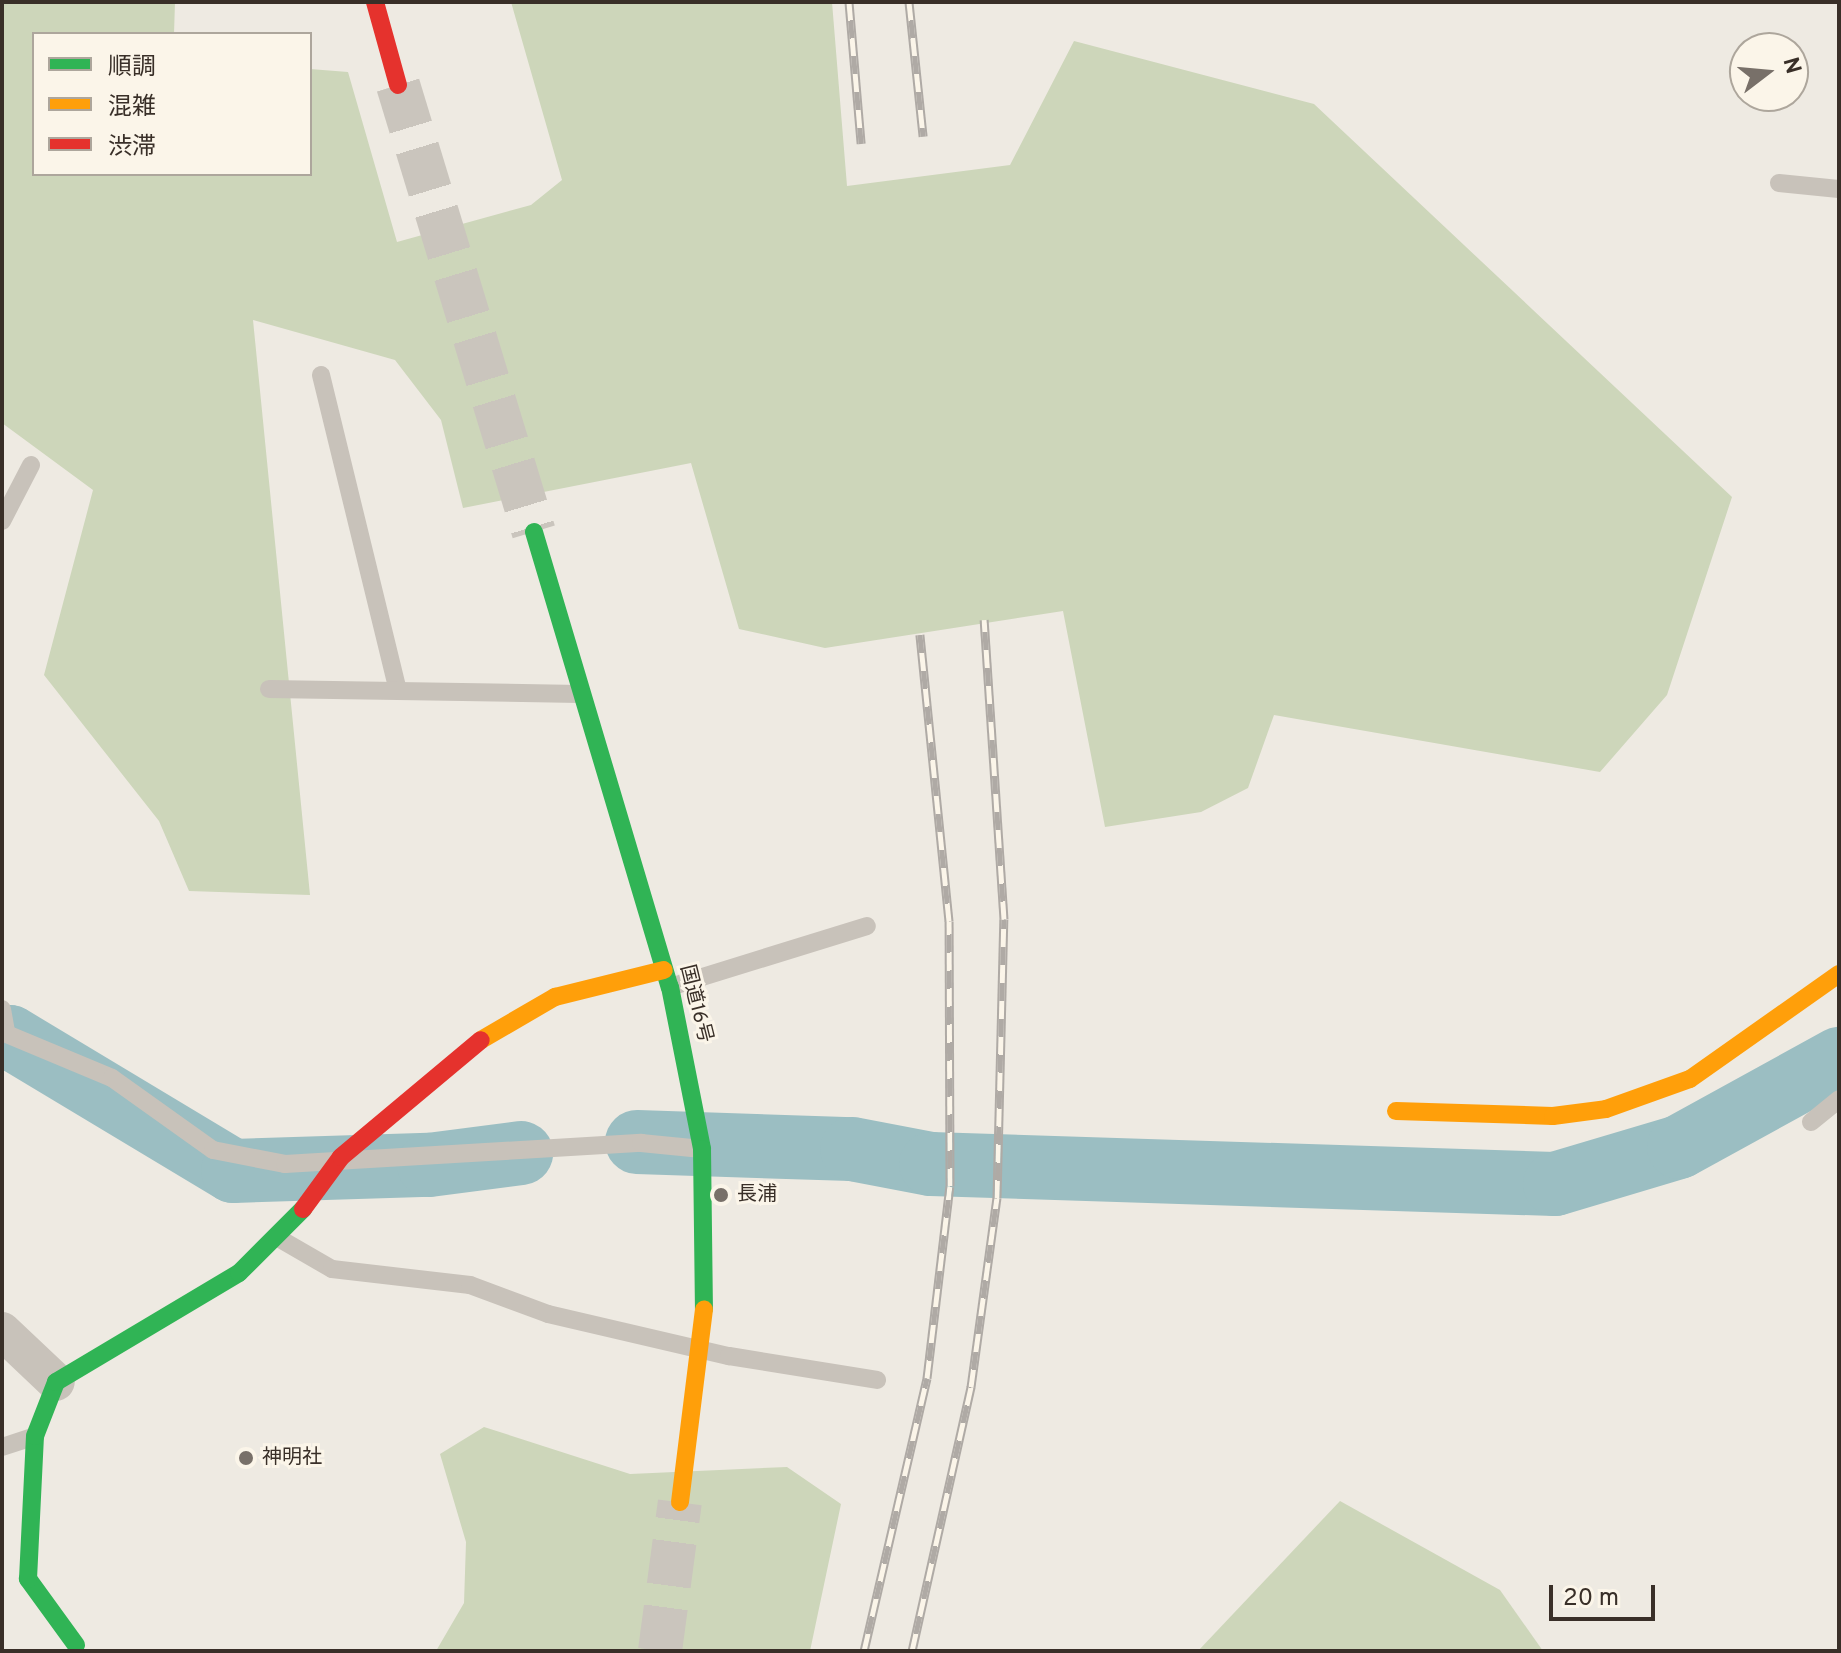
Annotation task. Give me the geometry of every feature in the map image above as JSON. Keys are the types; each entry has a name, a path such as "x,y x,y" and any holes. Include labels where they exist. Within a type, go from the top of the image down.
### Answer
{"main road":[{"path":"375,2 398,85"},
{"name":"国道16号","path":"534,532 667,978 702,1149 704,1350 680,1502"},
{"path":"1396,1111 1553,1116 1606,1109 1690,1079 1839,974"},
{"path":"79,1648 28,1579 35,1436 56,1382 239,1273 280,1239 341,1157 506,1019 555,997 667,978"}],"street":[{"path":"2,1331 56,1382"}],"lane":[{"path":"1779,183 1839,189"},
{"path":"321,375 397,687"},
{"path":"2,521 31,465"},
{"path":"269,689 397,687 580,694"},
{"path":"667,978 867,926"},
{"path":"2,1009 4,1032 112,1078 213,1150 285,1164 341,1157 641,1143 702,1149"},
{"path":"1811,1122 1839,1099"},
{"path":"280,1239 332,1269 470,1285 548,1314 704,1350 877,1380"},
{"path":"2,1447 35,1436"}],"green space":[{"path":"2,2 175,2 174,32 32,32 32,176 312,176 312,69 348,72 397,242 531,205 562,180 511,2 832,2 847,186 1010,165 1074,41 1314,104 1732,497 1667,695 1600,772 1274,715 1248,788 1201,812 1105,827 1063,611 825,648 739,629 691,463 463,508 441,420 395,360 253,320 310,895 189,891 159,821 44,675 93,490 2,423"},
{"path":"484,1427 630,1474 787,1467 841,1504 810,1651 436,1651 464,1603 466,1542 440,1454"},
{"path":"1340,1501 1500,1590 1543,1651 1198,1651"}],"waterway":[{"path":"2,1039 10,1037 233,1171 429,1165 521,1153"},
{"path":"637,1142 852,1149 931,1164 1555,1184 1679,1147 1839,1059"}],"tunnel":[{"path":"398,85 534,532"},
{"path":"660,1651 680,1502"}],"railway":[{"path":"849,2 861,143"},
{"path":"909,2 923,136"},
{"path":"912,1651 971,1387 997,1198 1004,919 984,620"},
{"path":"864,1651 927,1378 950,1186 949,921 920,634"}],"traffic: fast":[{"path":"534,532 670,987 702,1149 704,1309"},
{"path":"76,1645 28,1579 35,1436 56,1382 239,1273 303,1209"}],"traffic: slow":[{"path":"481,1040 555,997 664,970"},
{"path":"1396,1111 1553,1116 1606,1109 1690,1079 1839,974"},
{"path":"680,1502 704,1309"}],"traffic: jam":[{"path":"375,2 398,85"},
{"path":"303,1209 341,1157 481,1040"}],"place":[{"name":"長浦","path":"721,1195"},
{"name":"神明社","path":"246,1458"}]}
